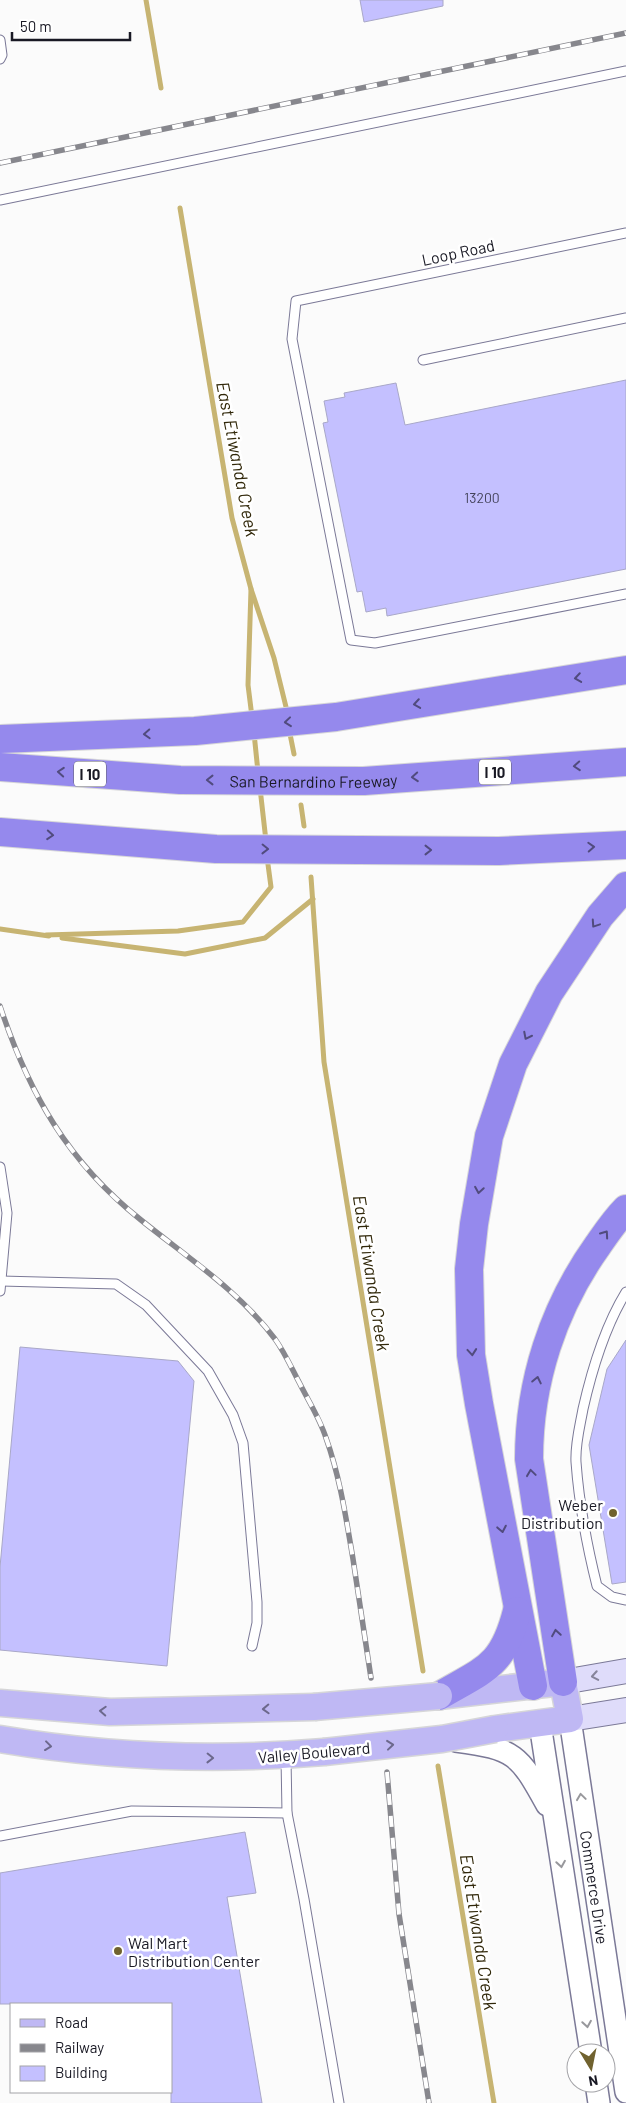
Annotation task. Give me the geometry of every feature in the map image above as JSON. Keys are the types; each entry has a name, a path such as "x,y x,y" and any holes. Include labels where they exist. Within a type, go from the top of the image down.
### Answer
{"highway":[{"path":"0,739 196,731 336,717 626,670"},
{"name":"San Bernardino Freeway","path":"0,767 180,780 364,781 626,762"},
{"path":"1,832 216,848 499,851 626,845"},
{"path":"534,1686 479,1404 472,1355 469,1269 474,1224 489,1136 513,1064 549,993 600,916 626,886"},
{"path":"563,1682 529,1459 529,1428 538,1374 562,1303 616,1218 626,1209"},
{"path":"439,1696 487,1680 508,1641 518,1609"}],"main road":[{"path":"487,1680 534,1686 626,1671"},
{"name":"Commerce Drive","path":"563,1682 570,1719"},
{"name":"Commerce Drive","path":"534,1686 540,1724"},
{"path":"0,1703 110,1712 314,1707 439,1696"},
{"name":"Valley Boulevard","path":"0,1739 98,1752 152,1756 216,1758 286,1755 442,1738 497,1739 540,1724 626,1710"}],"street":[{"name":"Commerce Drive","path":"570,1719 626,2092"},
{"name":"Commerce Drive","path":"540,1724 589,2043"},
{"path":"497,1739 528,1770 554,1816"}],"lane":[{"path":"0,40 2,55 0,59"},
{"path":"0,200 626,71"},
{"name":"Loop Road","path":"626,234 296,301 292,339 351,640 374,643 626,594"},
{"path":"423,360 626,318"},
{"path":"0,1167 7,1213 0,1291"},
{"path":"1,1281 116,1284 146,1305 208,1371 233,1415 244,1443 257,1602 257,1623 252,1646"},
{"path":"626,1292 618,1306 592,1367 578,1431 576,1461 596,1586 612,1596 626,1600"},
{"path":"286,1755 287,1813 304,1898 339,2103"},
{"path":"0,1836 132,1812 287,1813"}],"building":[{"path":"360,0 443,0 443,6 364,22"},
{"path":"626,380 626,569 387,616 386,608 366,612 362,591 357,592 323,423 328,422 324,401 345,397 344,393 396,383 405,425"},
{"name":"Weber Distribution","path":"626,1340 626,1582 612,1584 589,1445 607,1369"},
{"path":"20,1347 178,1361 194,1381 167,1666 0,1650 0,1567"},
{"name":"Wal Mart Distribution Center","path":"245,1832 256,1893 227,1897 262,2103 171,2103 172,2003 0,2004 0,1873"}],"waterway":[{"name":"East Etiwanda Creek","path":"146,0 161,88"},
{"name":"East Etiwanda Creek","path":"180,208 232,518 251,589 274,658 287,711"},
{"path":"251,589 248,685 252,717"},
{"path":"254,733 258,772"},
{"name":"East Etiwanda Creek","path":"290,734 294,754"},
{"path":"260,788 266,841"},
{"name":"East Etiwanda Creek","path":"301,805 304,826"},
{"path":"46,935 178,931 243,922 271,887 267,857"},
{"name":"East Etiwanda Creek","path":"311,877 324,1062 423,1671"},
{"path":"62,938 185,954 265,938 313,899"},
{"path":"0,929 49,936"},
{"name":"East Etiwanda Creek","path":"438,1766 494,2103"}],"railway":[{"path":"0,163 626,33"},
{"path":"0,1006 11,1038 38,1097 72,1150 115,1198 212,1275 245,1305 261,1321 285,1355 321,1424 335,1468 348,1528 371,1678"},
{"path":"387,1772 399,1914 429,2103"}],"place":[{"name":"Weber Distribution","path":"613,1513"},
{"name":"Wal Mart Distribution Center","path":"118,1951"}]}
